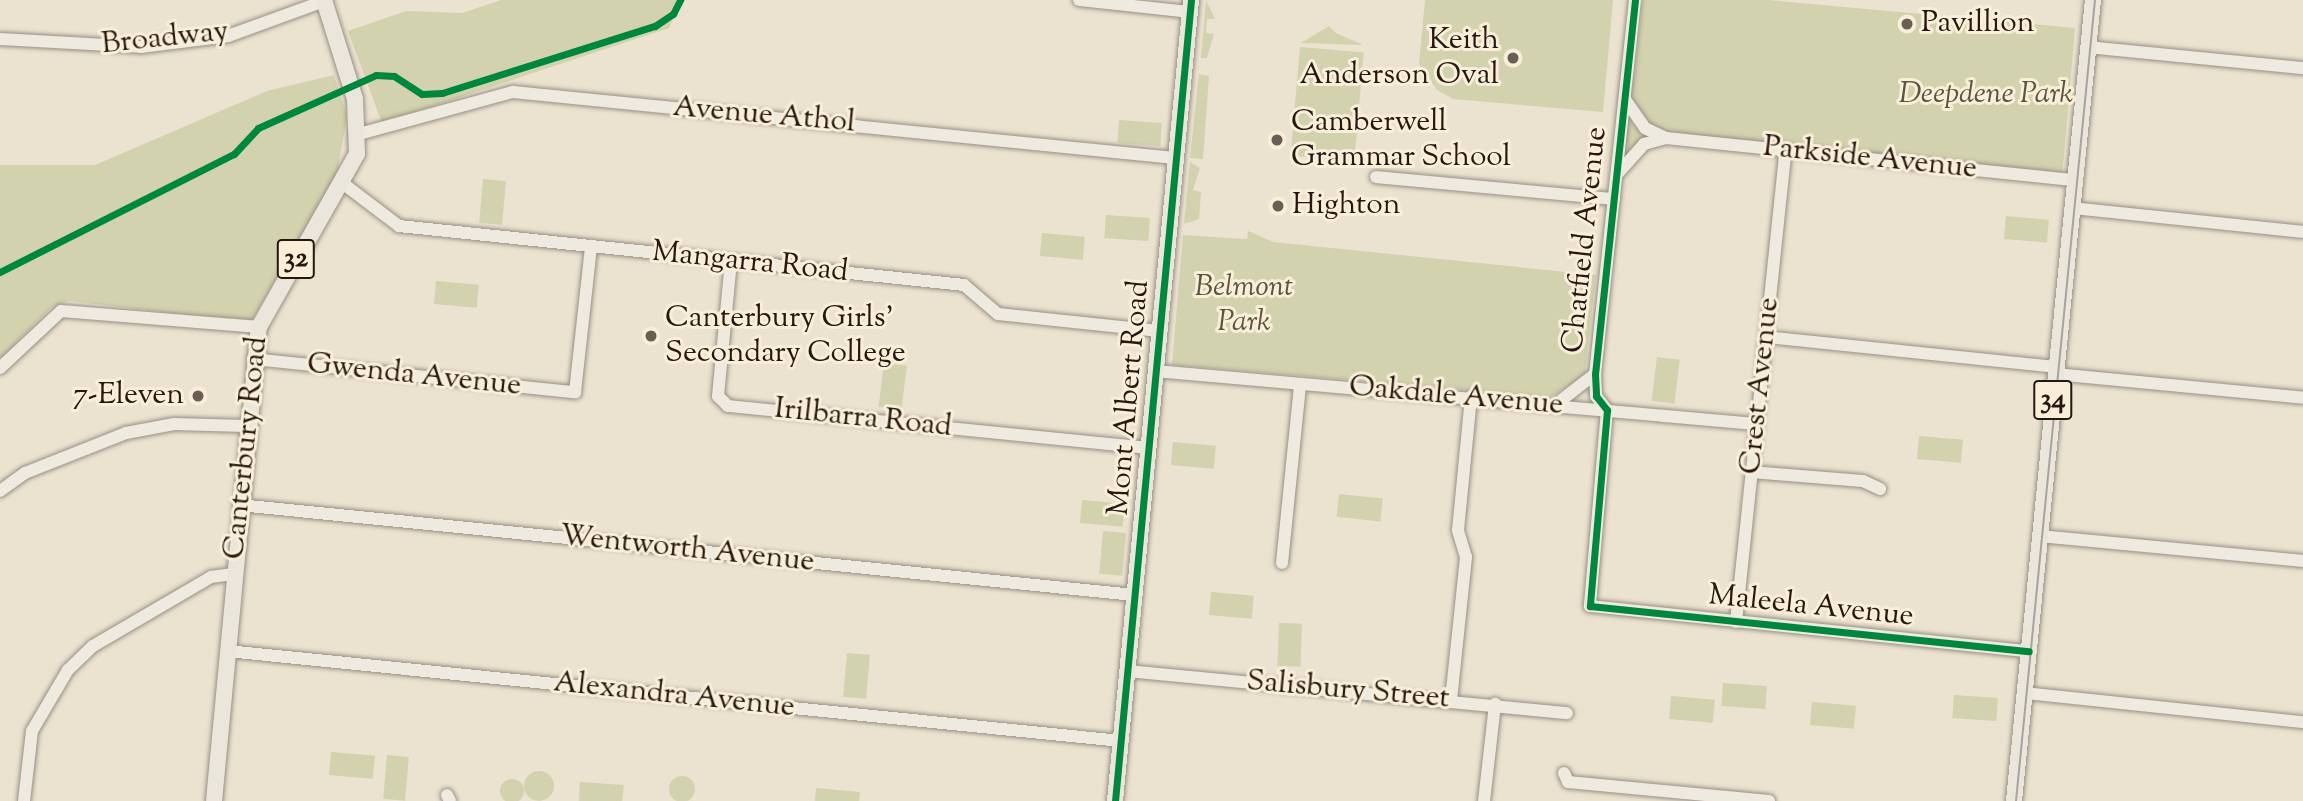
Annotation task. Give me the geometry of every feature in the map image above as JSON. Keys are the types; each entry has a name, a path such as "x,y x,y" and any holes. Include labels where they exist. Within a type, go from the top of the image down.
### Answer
{"main road":[{"name":"Canterbury Road","path":"214,801 246,426 259,327 276,289 345,185 359,134 355,99 324,0"},
{"name":"34","path":"2014,801 2093,0"},
{"name":"Mont Albert Road","path":"1115,801 1190,6"}],"street":[{"name":"Broadway","path":"0,39 141,47 228,36 293,16 324,0"},
{"path":"1079,0 1190,6"},
{"name":"Chatfield Avenue","path":"1590,606 1607,410 1597,396 1595,374 1635,0"},
{"path":"2088,47 2303,68"},
{"name":"Avenue Athol","path":"359,134 513,92 1175,158"},
{"name":"Parkside Avenue","path":"1624,97 1633,118 1666,138 2075,180"},
{"path":"1618,173 1644,144 1666,138"},
{"name":"Crest Avenue","path":"1736,622 1787,150"},
{"path":"1376,177 1614,199"},
{"name":"Mangarra Road","path":"345,185 399,226 964,285 998,314 1159,331"},
{"path":"2072,208 2303,232"},
{"name":"Gwenda Avenue","path":"253,359 575,392 591,246"},
{"name":"Irilbarra Road","path":"731,261 718,396 728,406 1148,448"},
{"path":"0,368 61,312 259,327"},
{"path":"1766,337 2303,398"},
{"name":"Oakdale Avenue","path":"1155,371 1756,424"},
{"name":"Chatfield Avenue","path":"1555,405 1595,374"},
{"path":"1282,563 1300,385"},
{"path":"1451,700 1466,557 1458,530 1471,397"},
{"path":"0,491 25,473 126,433 174,424 246,426"},
{"path":"1751,472 1863,481 1880,489"},
{"name":"Wentworth Avenue","path":"239,505 1134,595"},
{"path":"2040,536 2303,561"},
{"path":"23,801 32,731 68,670 93,646 211,577 233,574"},
{"name":"Maleela Avenue","path":"1590,606 2029,651"},
{"name":"Alexandra Avenue","path":"226,651 1121,741"},
{"name":"Salisbury Street","path":"1128,671 1495,704 1567,713"},
{"path":"2025,693 2303,722"},
{"path":"1485,801 1495,704"},
{"path":"1564,773 1568,782 1769,801"}],"green space":[{"path":"501,0 682,0 669,28 382,123 348,31 406,11 462,13"},
{"path":"1206,0 1215,19 1207,19 1206,33 1214,34 1207,58 1201,58"},
{"name":"Keith Anderson Oval","path":"1425,0 1613,0 1603,112 1453,99 1437,90 1419,64"},
{"name":"Deepdene Park","path":"1643,0 1768,0 2075,28 2062,178 1666,138 1633,118 1626,79 1634,79"},
{"path":"1329,26 1336,33 1363,45 1301,43"},
{"path":"1300,47 1364,53 1354,161 1291,156"},
{"path":"1199,74 1209,76 1203,159 1190,158"},
{"path":"334,75 347,116 337,173 251,322 69,301 51,308 0,359 0,165 95,165 267,91"},
{"path":"1119,120 1162,123 1160,146 1117,143"},
{"path":"1627,120 1649,138 1625,156"},
{"path":"1190,162 1200,168 1193,190 1201,192 1199,219 1184,224"},
{"path":"483,179 506,181 502,225 479,223"},
{"path":"1106,215 1150,218 1148,241 1104,238"},
{"path":"2006,216 2049,220 2047,243 2004,239"},
{"name":"Belmont Park","path":"1248,231 1273,242 1596,275 1585,375 1550,397 1172,365 1183,235 1247,239"},
{"path":"1042,233 1085,237 1083,260 1040,256"},
{"path":"436,281 479,285 477,308 434,304"},
{"path":"1657,357 1680,360 1674,403 1652,401"},
{"path":"884,363 907,366 901,409 879,407"},
{"path":"1919,436 1963,440 1961,463 1917,459"},
{"path":"1173,442 1216,446 1214,469 1171,465"},
{"path":"1339,494 1383,499 1380,521 1337,517"},
{"path":"1082,500 1125,504 1123,527 1080,523"},
{"path":"1103,531 1126,533 1122,576 1099,574"},
{"path":"1211,592 1254,596 1252,619 1209,615"},
{"path":"1279,623 1302,624 1300,667 1277,666"},
{"path":"847,653 870,655 866,699 843,697"},
{"path":"1723,683 1767,686 1765,709 1721,706"},
{"path":"1954,695 1998,698 1996,721 1952,718"},
{"path":"1671,696 1715,700 1713,723 1669,719"},
{"path":"1812,702 1856,706 1854,729 1810,725"},
{"path":"331,752 375,756 373,779 329,775"},
{"path":"387,755 409,757 405,801 383,799"},
{"path":"539,771 545,772 553,780 553,792 545,800 539,801 533,800 525,792 524,786 525,780 533,772"},
{"path":"682,776 691,780 695,789 691,798 682,802 673,798 669,789 673,780"},
{"path":"512,779 523,786 524,791 517,802 512,803 501,796 500,791 507,780"},
{"path":"580,782 624,785 622,801 579,801"},
{"path":"816,788 860,792 859,801 815,801"}],"tram line":[{"path":"2016,801 2095,0"}],"cycle path":[{"path":"0,272 234,154 258,128 376,75 394,76 422,94 442,93 655,26 673,14 680,0"},
{"path":"1115,801 1191,0"},
{"path":"1635,0 1595,374 1596,396 1607,410 1590,606 2029,651"}],"place":[{"name":"Pavillion","path":"1907,24"},
{"name":"Keith Anderson Oval","path":"1513,58"},
{"name":"Camberwell Grammar School","path":"1277,140"},
{"name":"Highton","path":"1278,206"},
{"name":"Canterbury Girls' Secondary College","path":"651,336"},
{"name":"7-Eleven","path":"198,396"}]}
